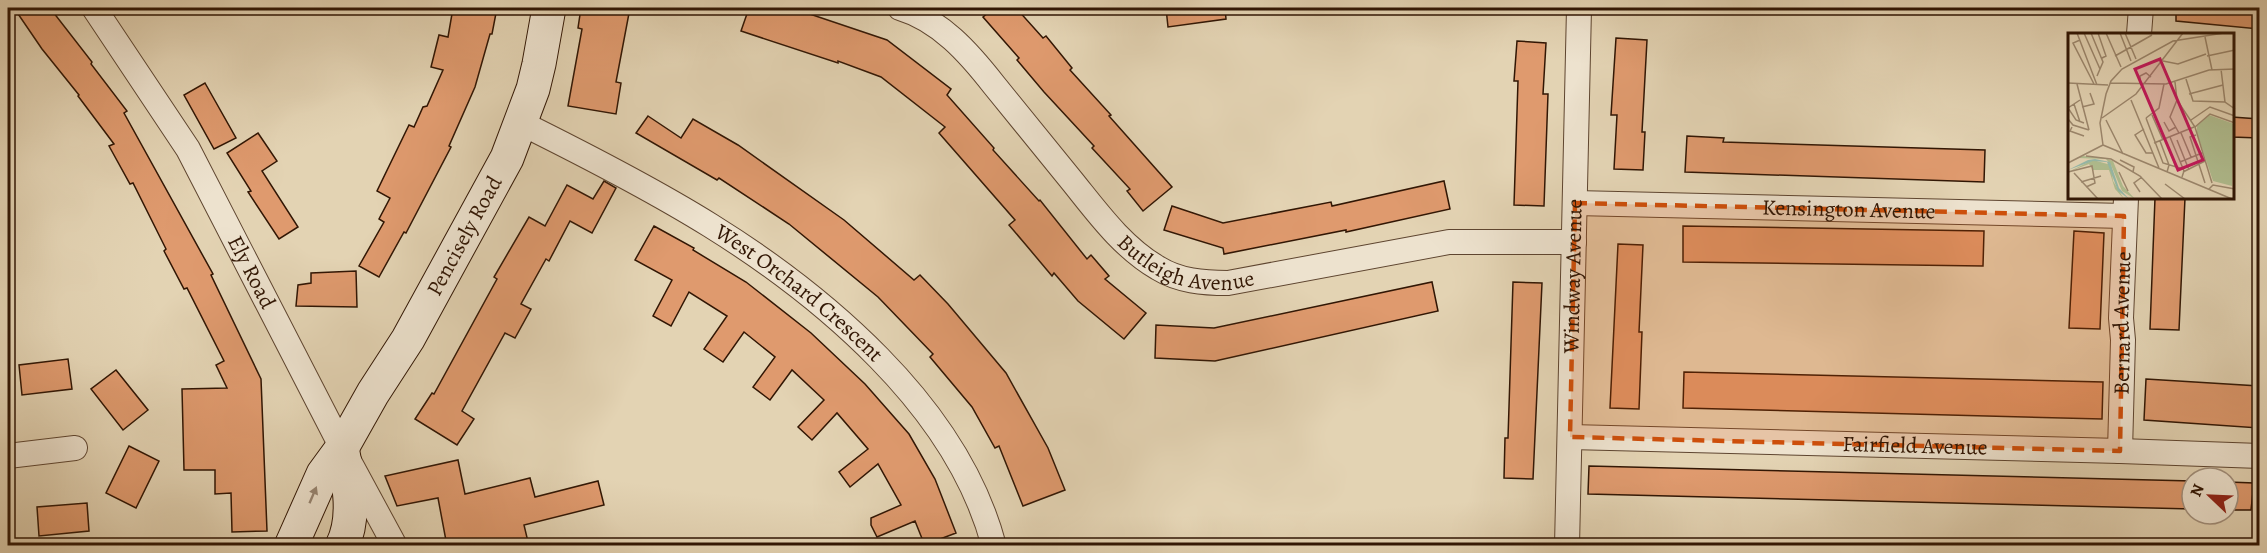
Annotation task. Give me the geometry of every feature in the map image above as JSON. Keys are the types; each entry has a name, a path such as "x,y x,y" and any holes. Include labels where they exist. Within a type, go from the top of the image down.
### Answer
{"main road":[{"name":"Pencisely Road","path":"291,546 323,474 342,448 373,393 408,339 507,158 521,123 539,64 549,8"},
{"path":"342,448 350,496 350,520 342,546"}],"street":[{"name":"Ely Road","path":"94,8 188,149 395,546"},
{"name":"Windway Avenue","path":"1567,546 1579,8"},
{"path":"2139,33 2141,8"},
{"name":"Butleigh Avenue","path":"912,9 957,43 983,70 1120,238 1137,254 1159,269 1186,280 1228,283 1449,242 1574,242"},
{"name":"West Orchard Crescent","path":"521,123 675,203 754,254 826,308 894,373 928,413 950,445 973,489 994,546"},
{"name":"Kensington Avenue","path":"1575,203 2125,207"},
{"name":"Bernard Avenue","path":"2120,451 2125,207"},
{"name":"Fairfield Avenue","path":"1570,437 2259,456"},
{"path":"8,456 75,448"}],"highlighted area":[{"path":"1575,203 2124,216 2120,451 1570,437"}],"building":[{"path":"14,8 50,8 92,62 91,64 127,111 124,113 213,274 211,275 261,379 267,531 232,532 231,493 215,494 215,470 184,470 182,389 227,388 216,365 224,361 187,288 184,289 164,251 166,249 133,183 130,184 109,146 114,144"},
{"path":"453,8 497,8 492,34 490,34 475,87 449,146 451,147 406,233 404,232 379,277 359,266 384,222 379,219 390,198 377,191 409,125 414,127 423,107 427,106 443,70 431,67 439,35 448,37"},
{"path":"581,8 630,8 616,82 621,83 616,114 568,106 582,29 578,28"},
{"path":"749,8 792,8 887,40 951,89 947,95 994,148 993,150 1040,200 1087,259 1091,255 1109,276 1105,279 1146,313 1124,339 1078,301 1054,273 1052,276 1009,225 1015,220 939,133 945,127 881,77 741,31"},
{"path":"994,8 1016,8 1043,38 1046,36 1072,68 1070,70 1172,187 1143,211 1127,191 1130,189 1044,92 1017,60 1019,58 983,17"},
{"path":"1166,8 1225,8 1226,19 1168,27"},
{"path":"2176,8 2259,8 2259,29 2176,21"},
{"path":"1616,38 1647,40 1642,132 1645,132 1643,170 1614,169 1617,115 1611,115"},
{"path":"1517,41 1546,43 1543,94 1548,94 1544,206 1514,205 1518,81 1514,81"},
{"path":"205,83 236,138 214,149 184,95"},
{"path":"648,116 681,138 693,119 738,145 844,220 914,280 920,275 948,304 1006,373 1048,448 1065,490 1023,506 999,446 995,448 972,407 930,357 933,354 878,297 789,224 719,178 717,180 636,133"},
{"path":"2234,117 2259,119 2259,138 2234,137"},
{"path":"258,133 277,161 262,171 298,227 279,239 248,192 251,191 227,153"},
{"path":"1687,136 1724,138 1723,142 1985,150 1984,182 1685,172"},
{"path":"604,181 616,188 592,233 570,221 549,261 546,259 521,304 531,309 515,338 505,333 462,411 474,419 457,445 415,419 432,393 434,394 497,279 494,277 529,217 545,226 567,185 593,199"},
{"path":"1444,181 1450,209 1346,232 1346,230 1224,254 1223,248 1164,230 1172,206 1223,223 1331,202 1332,206"},
{"path":"2155,200 2185,200 2179,330 2150,329"},
{"path":"654,226 694,248 693,250 746,282 811,333 865,384 909,434 935,479 956,533 940,539 941,546 925,546 915,521 877,537 871,525 871,518 901,505 878,464 850,487 839,472 868,449 837,413 812,440 798,427 824,400 792,370 770,400 753,387 775,357 744,332 723,362 704,349 727,316 689,292 671,326 653,316 672,280 635,260"},
{"path":"1683,226 1984,231 1983,266 1683,262"},
{"path":"2074,231 2104,233 2100,329 2069,328"},
{"path":"1618,244 1643,245 1639,332 1642,332 1639,409 1610,408"},
{"path":"356,271 357,307 296,306 298,285 311,283 311,273"},
{"path":"1432,282 1438,311 1215,361 1155,358 1156,325 1214,328"},
{"path":"1513,282 1542,283 1533,479 1504,478 1505,438 1508,438"},
{"path":"68,359 72,389 22,395 19,365"},
{"path":"116,370 148,410 123,430 91,389"},
{"path":"1684,372 2103,382 2102,419 1683,408"},
{"path":"2146,379 2259,386 2259,428 2144,420"},
{"path":"129,446 159,461 136,508 106,493"},
{"path":"458,460 465,494 530,478 535,497 598,481 604,505 524,525 529,546 447,546 438,498 397,506 385,476"},
{"path":"1589,466 2180,481 2180,509 1588,494"},
{"path":"2240,482 2254,483 2251,510 2240,510"},
{"path":"87,503 89,531 39,536 37,507"}]}
